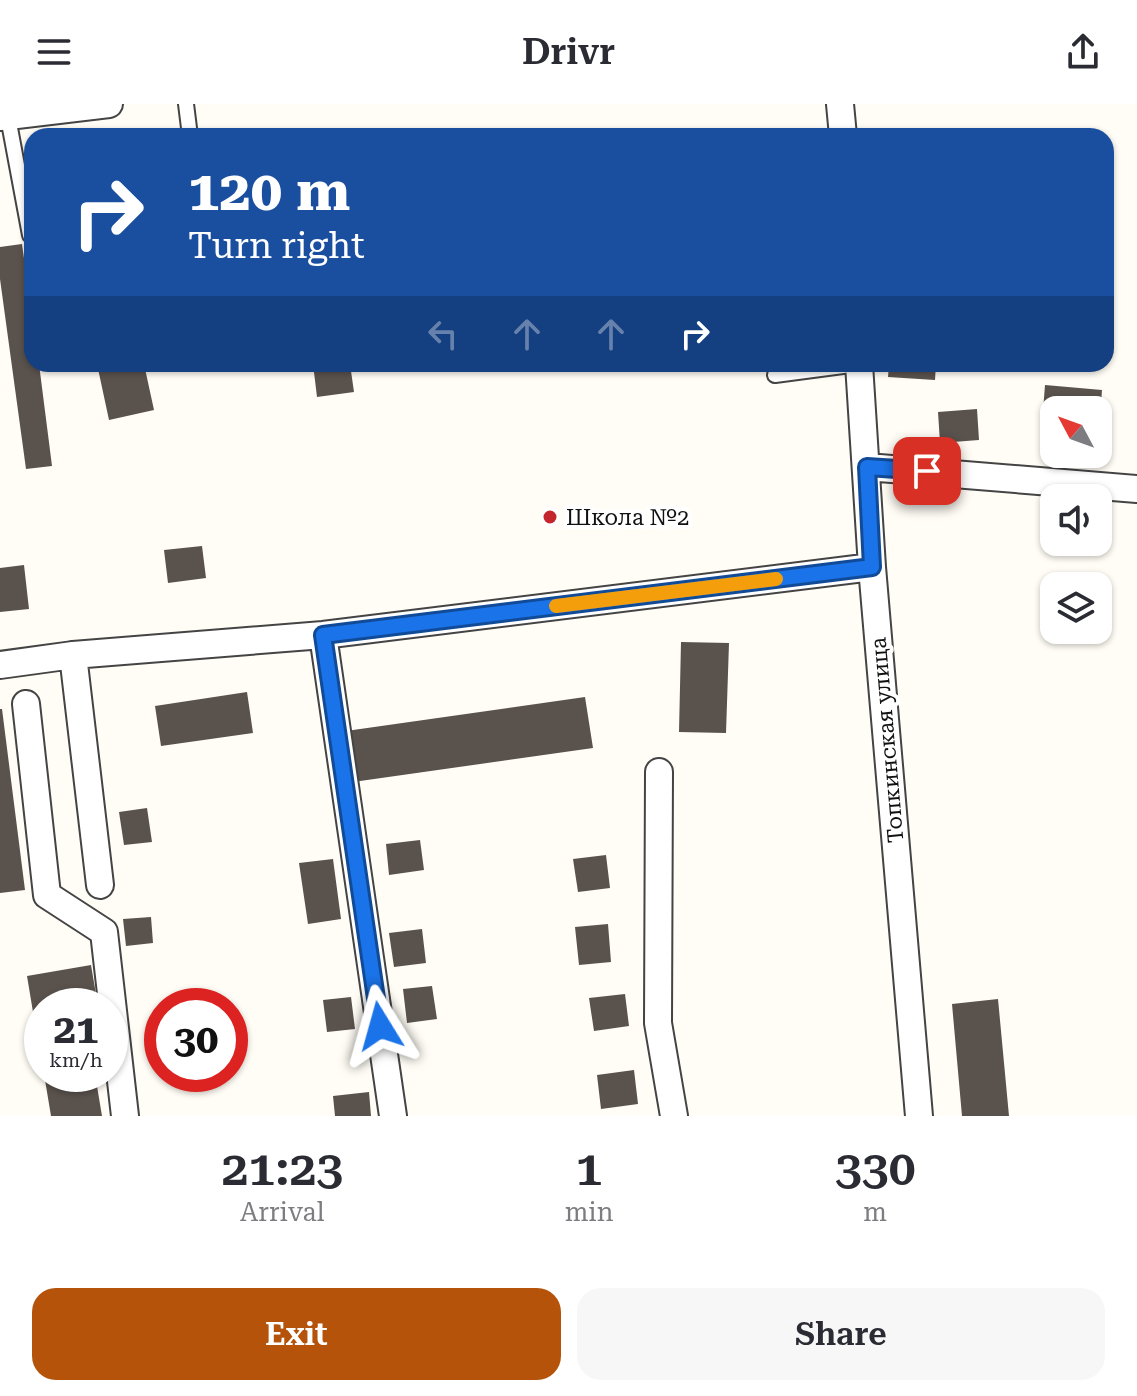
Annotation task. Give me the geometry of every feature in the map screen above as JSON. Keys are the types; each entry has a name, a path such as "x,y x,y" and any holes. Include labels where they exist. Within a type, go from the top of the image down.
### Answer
{"street":[{"path":"5,112 109,104"},
{"path":"840,104 842,128"},
{"name":"Топкинская улица","path":"860,372 872,567 919,1116"},
{"path":"867,467 1137,489"},
{"path":"0,665 73,655 323,635 872,567"},
{"path":"323,635 393,1116"},
{"path":"73,655 100,885"},
{"path":"26,704 47,895 104,932 125,1116"},
{"path":"659,772 658,1023 674,1116"}],"lane":[{"path":"186,104 189,128"},
{"path":"5,112 24,205"},
{"path":"775,375 798,372"}],"building":[{"path":"22,244 24,372 40,372 52,466 26,469 0,279 0,247"},
{"path":"99,372 146,372 154,410 109,420"},
{"path":"314,372 351,372 354,392 317,397"},
{"path":"888,372 936,372 935,380 888,377"},
{"path":"1045,385 1102,390 1102,396 1044,396"},
{"path":"977,409 979,440 940,443 938,412"},
{"path":"202,546 206,578 168,583 164,550"},
{"path":"24,565 29,609 0,612 0,568"},
{"path":"681,642 729,643 726,733 679,732"},
{"path":"247,692 253,733 161,746 155,706"},
{"path":"585,697 593,748 353,782 346,731"},
{"path":"0,709 25,890 0,893"},
{"path":"147,808 152,842 124,845 119,812"},
{"path":"420,840 424,870 389,875 386,844"},
{"path":"606,855 610,888 578,892 573,859"},
{"path":"333,859 341,919 308,924 299,863"},
{"path":"151,917 153,943 126,946 123,919"},
{"path":"608,924 611,962 579,965 575,927"},
{"path":"422,929 426,963 394,967 389,933"},
{"path":"91,965 95,988 29,988 27,976"},
{"path":"432,986 437,1019 407,1023 403,989"},
{"path":"625,994 629,1026 594,1031 589,998"},
{"path":"351,997 355,1029 327,1032 323,1000"},
{"path":"998,999 1009,1116 962,1116 952,1004"},
{"path":"634,1070 638,1104 601,1109 597,1075"},
{"path":"47,1092 98,1092 102,1116 51,1116"},
{"path":"369,1092 371,1116 335,1116 333,1096"}],"slow traffic":[{"path":"556,606 776,579"}],"place":[{"name":"Школа №2","path":"550,517"}],"route":[{"path":"380,1026 323,635 872,567 867,467 927,471"}]}
